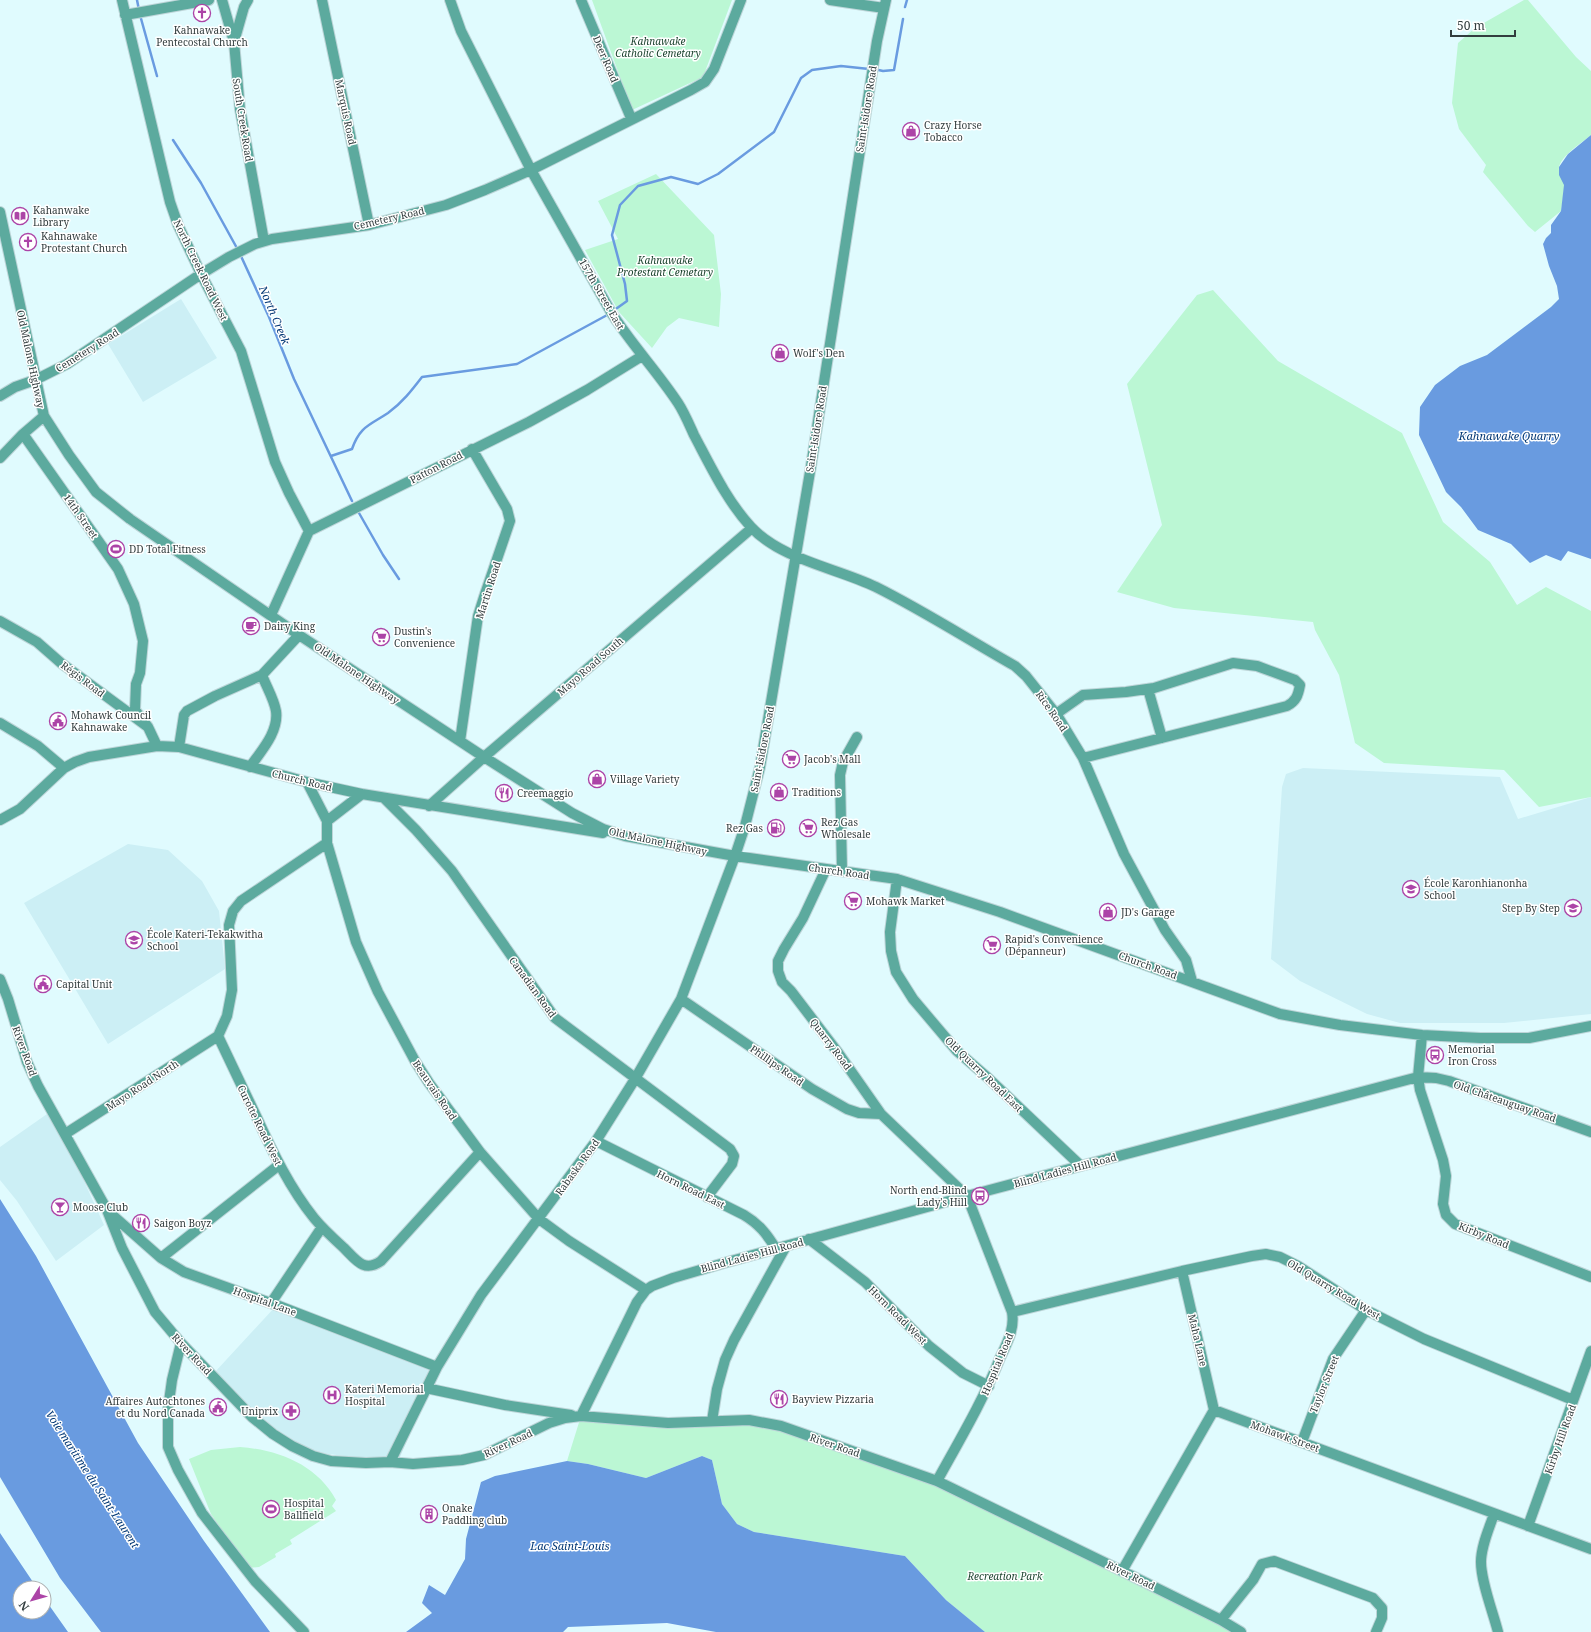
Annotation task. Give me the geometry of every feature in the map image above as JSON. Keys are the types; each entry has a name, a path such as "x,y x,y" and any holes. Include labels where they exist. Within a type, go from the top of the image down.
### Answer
{"street":[{"name":"North Creek Road West","path":"122,0 170,202 178,225 240,351 275,462 308,531"},
{"path":"125,16 209,0"},
{"path":"222,0 234,42"},
{"name":"South Creek Road","path":"248,0 244,8 234,42 240,109 264,241"},
{"name":"Marquis Road","path":"322,0 369,225"},
{"name":"157th Street East","path":"450,0 464,37 531,170 611,312 625,334 678,403 712,469 728,496 752,528 772,543 795,556"},
{"name":"Deer Road","path":"581,0 631,118"},
{"name":"Cemetery Road","path":"0,396 15,387 35,380 67,364 201,274 229,257 264,241 369,225 446,205 531,170 631,118 705,82 714,69 741,0"},
{"path":"830,0 885,4"},
{"name":"Saint-Isidore Road","path":"735,856 747,819 760,767 812,458 875,55 885,4"},
{"name":"Old Malone Highway","path":"0,212 35,380 44,416 69,455 96,492 130,519 299,635 572,813 603,829 625,836 735,856"},
{"name":"Patton Road","path":"308,531 529,422 587,390 642,356"},
{"path":"0,458 23,434 44,416"},
{"name":"14th Street","path":"23,434 121,575 134,604 143,641 140,673 136,684 135,710 148,727"},
{"name":"Martin Road","path":"460,741 478,616 510,521 507,509 472,449"},
{"name":"Mayo Road South","path":"429,806 484,757 752,528"},
{"path":"271,615 308,531"},
{"name":"Rice Road","path":"795,556 837,573 858,579 877,588 1015,666 1026,676 1056,714 1083,758 1124,854 1165,930 1186,960 1192,981"},
{"name":"Régis Road","path":"0,621 37,642 62,663 148,727 157,746"},
{"path":"179,747 184,715 187,711 215,696 262,675 299,635"},
{"path":"1056,714 1083,696 1148,689 1234,663 1257,666 1295,680 1300,685 1298,696 1294,702 1287,706 1083,758"},
{"path":"250,767 269,740 275,726 276,711 262,675"},
{"path":"1148,689 1162,738"},
{"path":"0,723 38,746 64,768"},
{"path":"842,871 840,775 843,762 857,737"},
{"name":"Church Road","path":"0,820 20,809 64,768 75,762 89,757 157,746 179,747 307,782 362,794 429,806 625,836"},
{"name":"Beauvais Road","path":"307,782 327,821 327,843 356,942 378,992 415,1061 429,1083 480,1152 539,1219 569,1241 646,1290"},
{"path":"327,821 362,794"},
{"name":"Canadian Road","path":"384,798 416,830 452,871 555,1018 730,1149 734,1156 732,1164 707,1197"},
{"path":"218,1036 227,1016 232,990 229,925 233,911 241,901 327,843"},
{"name":"Church Road","path":"735,856 897,879 1000,912 1280,1014 1340,1025 1422,1035"},
{"name":"Rabaska Road","path":"390,1462 437,1367 488,1285 539,1219 596,1141 635,1079 680,999 735,856"},
{"name":"Quarry Road","path":"826,869 802,918 778,961 778,971 782,982 791,991 839,1054 881,1114 967,1196"},
{"name":"Old Quarry Road East","path":"897,879 890,932 891,951 896,972 913,999 957,1051 987,1077 1080,1166"},
{"name":"River Road","path":"0,979 8,999 27,1062 38,1086 107,1210 122,1248 155,1312 181,1344 252,1417 273,1434 292,1446 313,1456 331,1461 413,1464 462,1460 484,1455 550,1424 565,1418 581,1416 668,1423 749,1420 781,1426 937,1481 1221,1620 1241,1632"},
{"name":"Phillips Road","path":"680,999 812,1089 847,1109 859,1113 881,1114"},
{"path":"1418,1077 1422,1035 1480,1038 1529,1038 1591,1026"},
{"name":"Mayo Road North","path":"65,1134 218,1036"},
{"name":"Curotte Road West","path":"218,1036 279,1165 322,1227 358,1262 365,1266 375,1266 381,1261 480,1152"},
{"name":"Blind Ladies Hill Road","path":"646,1290 673,1278 967,1196 1418,1077"},
{"name":"Old Châteauguay Road","path":"1418,1077 1436,1078 1449,1081 1591,1132"},
{"name":"Kirby Road","path":"1418,1077 1422,1099 1443,1160 1446,1176 1443,1204 1446,1215 1455,1224 1591,1277"},
{"name":"Horn Road East","path":"596,1141 744,1214 756,1222 768,1234 776,1249"},
{"path":"161,1258 279,1165"},
{"name":"Hospital Road","path":"937,1481 989,1386 1011,1333 1013,1320 1012,1312 967,1196"},
{"name":"Hospital Lane","path":"107,1210 161,1258 184,1272 271,1303 437,1367"},
{"path":"271,1303 322,1227"},
{"name":"Horn Road West","path":"810,1240 865,1282 929,1346 962,1373 989,1386"},
{"path":"712,1421 717,1389 725,1360 734,1340 786,1246"},
{"name":"Old Quarry Road West","path":"1012,1312 1182,1271 1266,1254 1280,1257 1298,1266 1366,1310 1424,1339 1574,1400"},
{"name":"Maha Lane","path":"1182,1271 1214,1410"},
{"path":"426,1388 505,1405 581,1416 637,1302 646,1290"},
{"name":"Taylor Street","path":"1302,1442 1333,1359 1366,1310"},
{"path":"181,1344 172,1380 168,1409 168,1446 175,1464 202,1513 255,1581 304,1632"},
{"name":"Kirby Hill Road","path":"1528,1526 1591,1351"},
{"path":"1122,1571 1214,1410"},
{"name":"Mohawk Street","path":"1214,1410 1591,1549"},
{"path":"1494,1514 1483,1550 1481,1563 1484,1581 1498,1632"},
{"path":"1221,1620 1253,1580 1262,1564 1274,1561 1372,1598 1382,1608 1382,1618 1376,1632"}],"shaded area":[{"path":"181,299 217,358 143,402 108,344"},
{"name":"École Karonhianonha School","path":"1303,768 1500,777 1518,819 1591,797 1591,1014 1504,1023 1400,1023 1367,1014 1300,981 1271,959 1282,787 1286,774"},
{"name":"École Kateri-Tekakwitha School","path":"128,844 168,850 202,881 219,911 225,969 108,1044 24,903"},
{"path":"47,1114 74,1159 104,1225 56,1261 17,1201 0,1180 0,1147"},
{"name":"Kateri Memorial Hospital","path":"275,1307 438,1367 398,1462 328,1454 304,1448 283,1435 261,1418 215,1372"}],"green space":[{"name":"Kahnawake Catholic Cemetary","path":"592,0 732,0 703,77 632,110"},
{"path":"1524,0 1528,0 1576,57 1591,71 1591,135 1567,154 1560,163 1559,170 1564,186 1561,211 1535,232 1528,226 1483,172 1486,165 1459,129 1452,103 1458,43 1475,28"},
{"name":"Kahnawake Protestant Cemetary","path":"656,174 714,235 721,294 719,327 679,318 667,327 652,348 619,312 585,250 618,239 598,201"},
{"path":"1213,290 1278,361 1402,433 1443,522 1490,562 1517,605 1546,587 1591,611 1591,797 1539,807 1504,770 1384,763 1355,743 1339,675 1315,630 1313,622 1174,608 1117,592 1162,525 1127,384 1197,295"},
{"name":"Recreation Park","path":"581,1416 749,1420 937,1481 1241,1632 985,1632 946,1600 905,1556 754,1532 737,1524 722,1504 712,1460 702,1456 646,1478 588,1464 567,1461"},
{"name":"Hospital Ballfield","path":"240,1447 269,1452 296,1462 318,1477 336,1500 332,1506 336,1511 290,1540 292,1544 275,1554 276,1557 259,1567 247,1568 211,1514 189,1459 211,1450"}],"water":[{"name":"Kahnawake Quarry","path":"1591,135 1591,559 1568,551 1561,561 1546,555 1530,563 1511,544 1478,530 1461,507 1446,492 1419,435 1420,407 1435,385 1460,366 1487,355 1551,307 1559,299 1557,286 1549,266 1543,244 1551,233 1551,225 1561,211 1564,185 1559,175 1559,167 1568,154"},
{"name":"Voie maritime du Saint-Laurent","path":"0,1199 36,1256 138,1443 204,1541 270,1632 101,1632 60,1578 0,1477"},
{"name":"Lac Saint-Louis","path":"702,1456 712,1460 722,1504 737,1524 754,1532 905,1556 946,1600 985,1632 716,1632 667,1623 568,1627 563,1632 406,1632 432,1613 422,1603 429,1585 445,1595 465,1559 466,1539 481,1482 495,1476 567,1461 588,1464 646,1478"},
{"path":"0,1533 32,1580 12,1580 12,1620 52,1620 52,1609 68,1632 0,1632"}],"waterway":[{"name":"North Creek","path":"137,0 139,10"},
{"path":"905,7 907,0"},
{"name":"North Creek","path":"140,15 157,76"},
{"path":"874,69 883,71 894,70 903,19"},
{"path":"613,311 627,301 625,284 612,235 620,205 638,186 671,177 698,184 718,174 774,132 801,78 812,70 841,66 869,69"},
{"name":"North Creek","path":"173,140 201,183 238,250"},
{"name":"North Creek","path":"240,254 269,317 294,379 352,501"},
{"path":"331,456 352,449 358,435 366,427 398,405 422,377 517,364 609,314"},
{"name":"North Creek","path":"359,513 383,555 399,579"}],"place":[{"name":"Kahnawake Pentecostal Church","path":"202,13"},
{"name":"Crazy Horse Tobacco","path":"911,131"},
{"name":"Kahanwake Library","path":"20,216"},
{"name":"Kahnawake Protestant Church","path":"28,242"},
{"name":"Wolf's Den","path":"780,353"},
{"name":"DD Total Fitness","path":"116,549"},
{"name":"Dairy King","path":"251,626"},
{"name":"Dustin's Convenience","path":"381,637"},
{"name":"Mohawk Council Kahnawake","path":"58,721"},
{"name":"Jacob's Mall","path":"791,759"},
{"name":"Village Variety","path":"597,779"},
{"name":"Traditions","path":"779,792"},
{"name":"Creemaggio","path":"504,793"},
{"name":"Rez Gas","path":"776,828"},
{"name":"Rez Gas Wholesale","path":"808,828"},
{"name":"École Karonhianonha School","path":"1411,889"},
{"name":"Mohawk Market","path":"853,901"},
{"name":"Step By Step","path":"1573,908"},
{"name":"JD's Garage","path":"1108,912"},
{"name":"École Kateri-Tekakwitha School","path":"134,940"},
{"name":"Rapid's Convenience (Dépanneur)","path":"992,945"},
{"name":"Capital Unit","path":"43,984"},
{"name":"Memorial Iron Cross","path":"1435,1055"},
{"name":"North end-Blind Lady's Hill","path":"980,1196"},
{"name":"Moose Club","path":"60,1207"},
{"name":"Saigon Boyz","path":"141,1223"},
{"name":"Kateri Memorial Hospital","path":"332,1395"},
{"name":"Bayview Pizzaria","path":"779,1399"},
{"name":"Affaires Autochtones et du Nord Canada","path":"218,1407"},
{"name":"Uniprix","path":"291,1411"},
{"name":"Hospital Ballfield","path":"271,1509"},
{"name":"Onake Paddling club","path":"429,1514"}]}
